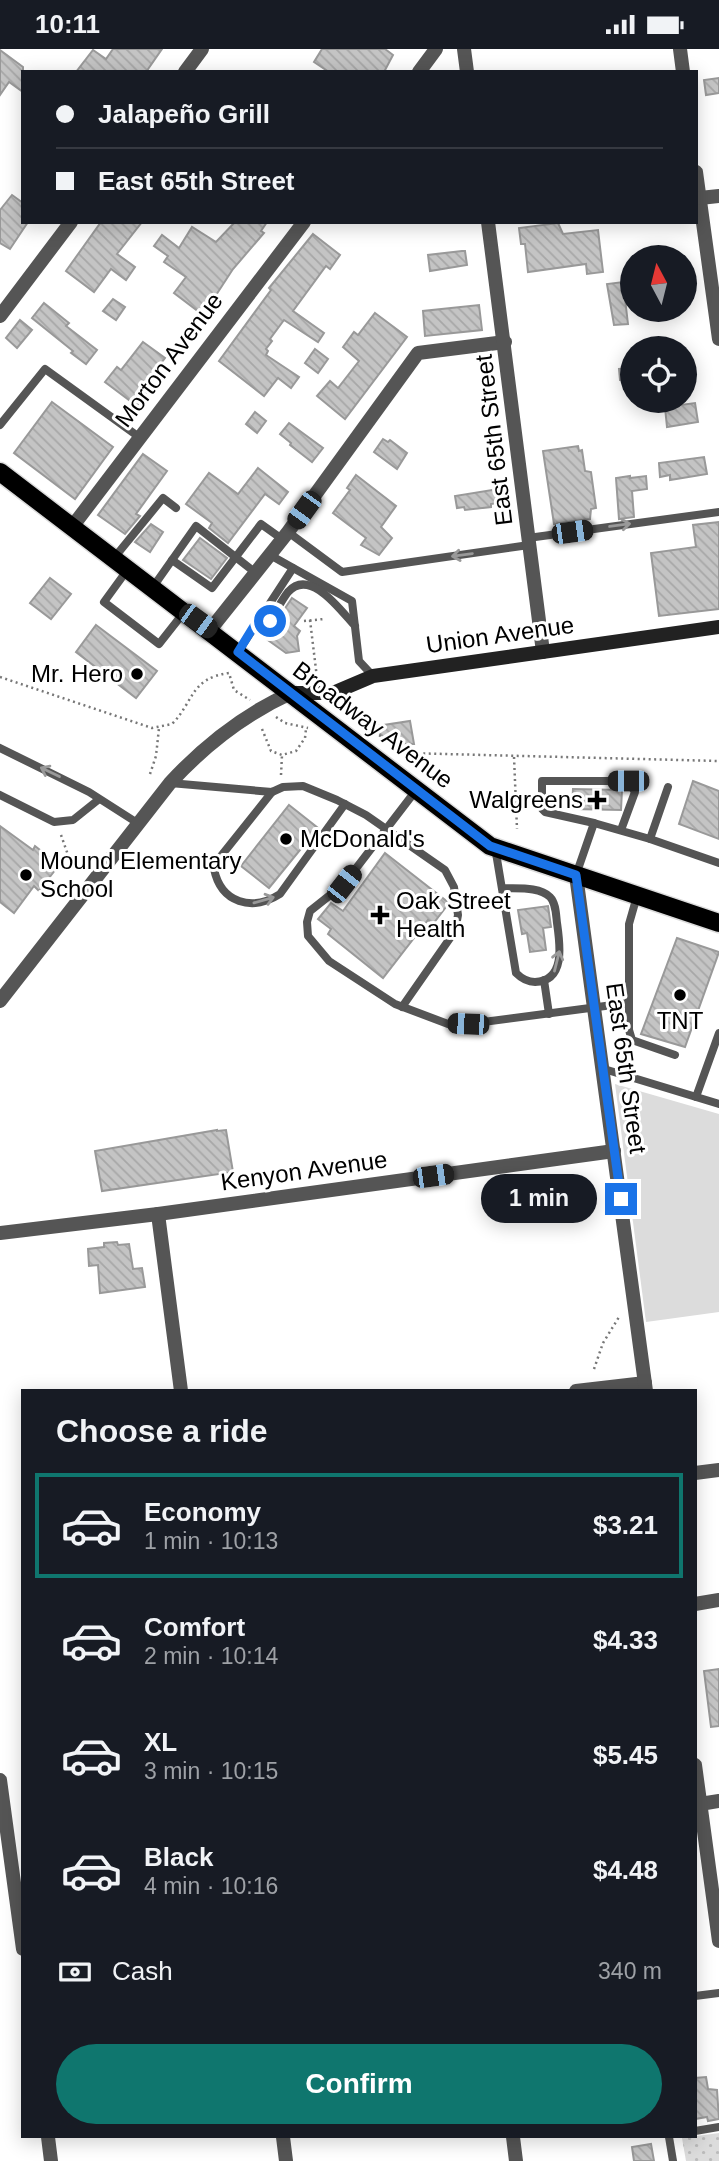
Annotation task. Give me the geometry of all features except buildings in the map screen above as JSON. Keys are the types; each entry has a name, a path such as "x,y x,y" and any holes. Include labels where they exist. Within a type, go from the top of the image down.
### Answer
{"main road":[{"name":"Broadway Avenue","path":"0,472 495,847 719,923"},
{"name":"Union Avenue","path":"290,694 333,693 373,677 719,627"}],"street":[{"path":"186,70 202,49"},
{"path":"420,70 436,49"},
{"path":"464,49 467,70"},
{"path":"680,49 683,70"},
{"path":"698,185 719,339"},
{"path":"700,198 719,196"},
{"path":"0,316 69,224"},
{"name":"Morton Avenue","path":"72,527 302,224"},
{"name":"East 65th Street","path":"488,224 543,652"},
{"path":"210,630 270,555 418,353 505,342"},
{"path":"0,1001 170,783 209,743 261,707 290,694"},
{"name":"East 65th Street","path":"576,875 646,1387"},
{"name":"Kenyon Avenue","path":"0,1233 614,1151"},
{"path":"158,1214 181,1389"},
{"path":"616,1389 646,1387"},
{"path":"697,1473 719,1470"},
{"path":"697,1604 719,1600"},
{"path":"0,1780 21,1934"},
{"path":"697,1787 719,1941"},
{"path":"700,1804 719,1801"},
{"path":"48,2138 51,2161"},
{"path":"283,2138 286,2161"},
{"path":"513,2138 516,2161"}],"lane":[{"path":"0,425 45,369 139,437"},
{"path":"176,508 163,498 121,564 104,602 159,644 185,611"},
{"path":"172,560 212,589 221,571 261,524 285,535 342,572 719,512"},
{"path":"153,587 196,526 256,573"},
{"path":"184,543 193,549"},
{"path":"270,555 352,601 359,661 373,677"},
{"path":"238,652 293,568"},
{"path":"254,626 270,621 288,592 295,586 304,584 315,587 326,595 355,626"},
{"path":"0,748 89,792 139,824"},
{"path":"621,830 635,792 628,781 542,781 542,809 545,813 621,830 719,863"},
{"path":"170,783 272,792 284,787 303,786 345,804 445,870 454,887 458,915 454,931 402,1007"},
{"path":"650,839 668,787"},
{"path":"417,789 344,884 310,911 307,922 308,936 329,961 402,1007 448,1024 468,1024 628,1003"},
{"path":"272,792 217,861 214,869 226,895 237,901 250,904 280,894 345,804"},
{"path":"0,795 54,822 73,820 98,800"},
{"path":"576,875 594,823"},
{"path":"495,847 516,973 528,981 544,980 551,976 559,963 560,944 554,904 546,895 528,889 502,888"},
{"path":"637,896 629,924 628,1018 632,1039 675,1055"},
{"path":"544,980 549,1014"},
{"path":"696,1097 719,1033"},
{"path":"604,1069 719,1104"},
{"path":"697,1996 719,1993"},
{"path":"697,2130 719,2127"},
{"path":"669,2138 673,2161"}],"path":[{"path":"304,621 324,619"},
{"path":"310,620 318,681"},
{"path":"0,677 152,728 172,724 204,680 229,673 234,690"},
{"path":"363,713 370,729 406,753 719,761"},
{"path":"262,729 271,751 282,755 296,751 305,738 306,729 285,723"},
{"path":"150,774 156,756 159,728"},
{"path":"281,775 282,755"},
{"path":"514,757 517,829"},
{"path":"61,835 68,855 78,866"},
{"path":"594,1369 603,1343 619,1317"}],"shaded area":[{"path":"615,1084 719,1114 719,1312 646,1322"},
{"path":"719,2133 719,2161 686,2161 682,2138"}],"place":[{"name":"Mr. Hero","path":"137,674"},
{"name":"Walgreens","path":"597,800"},
{"name":"McDonald's","path":"286,839"},
{"name":"Mound Elementary School","path":"26,875"},
{"name":"Oak Street Health","path":"380,915"},
{"name":"TNT","path":"680,995"}],"route":[{"path":"270,621 254,626 238,652 490,846 576,875 621,1199"}]}
